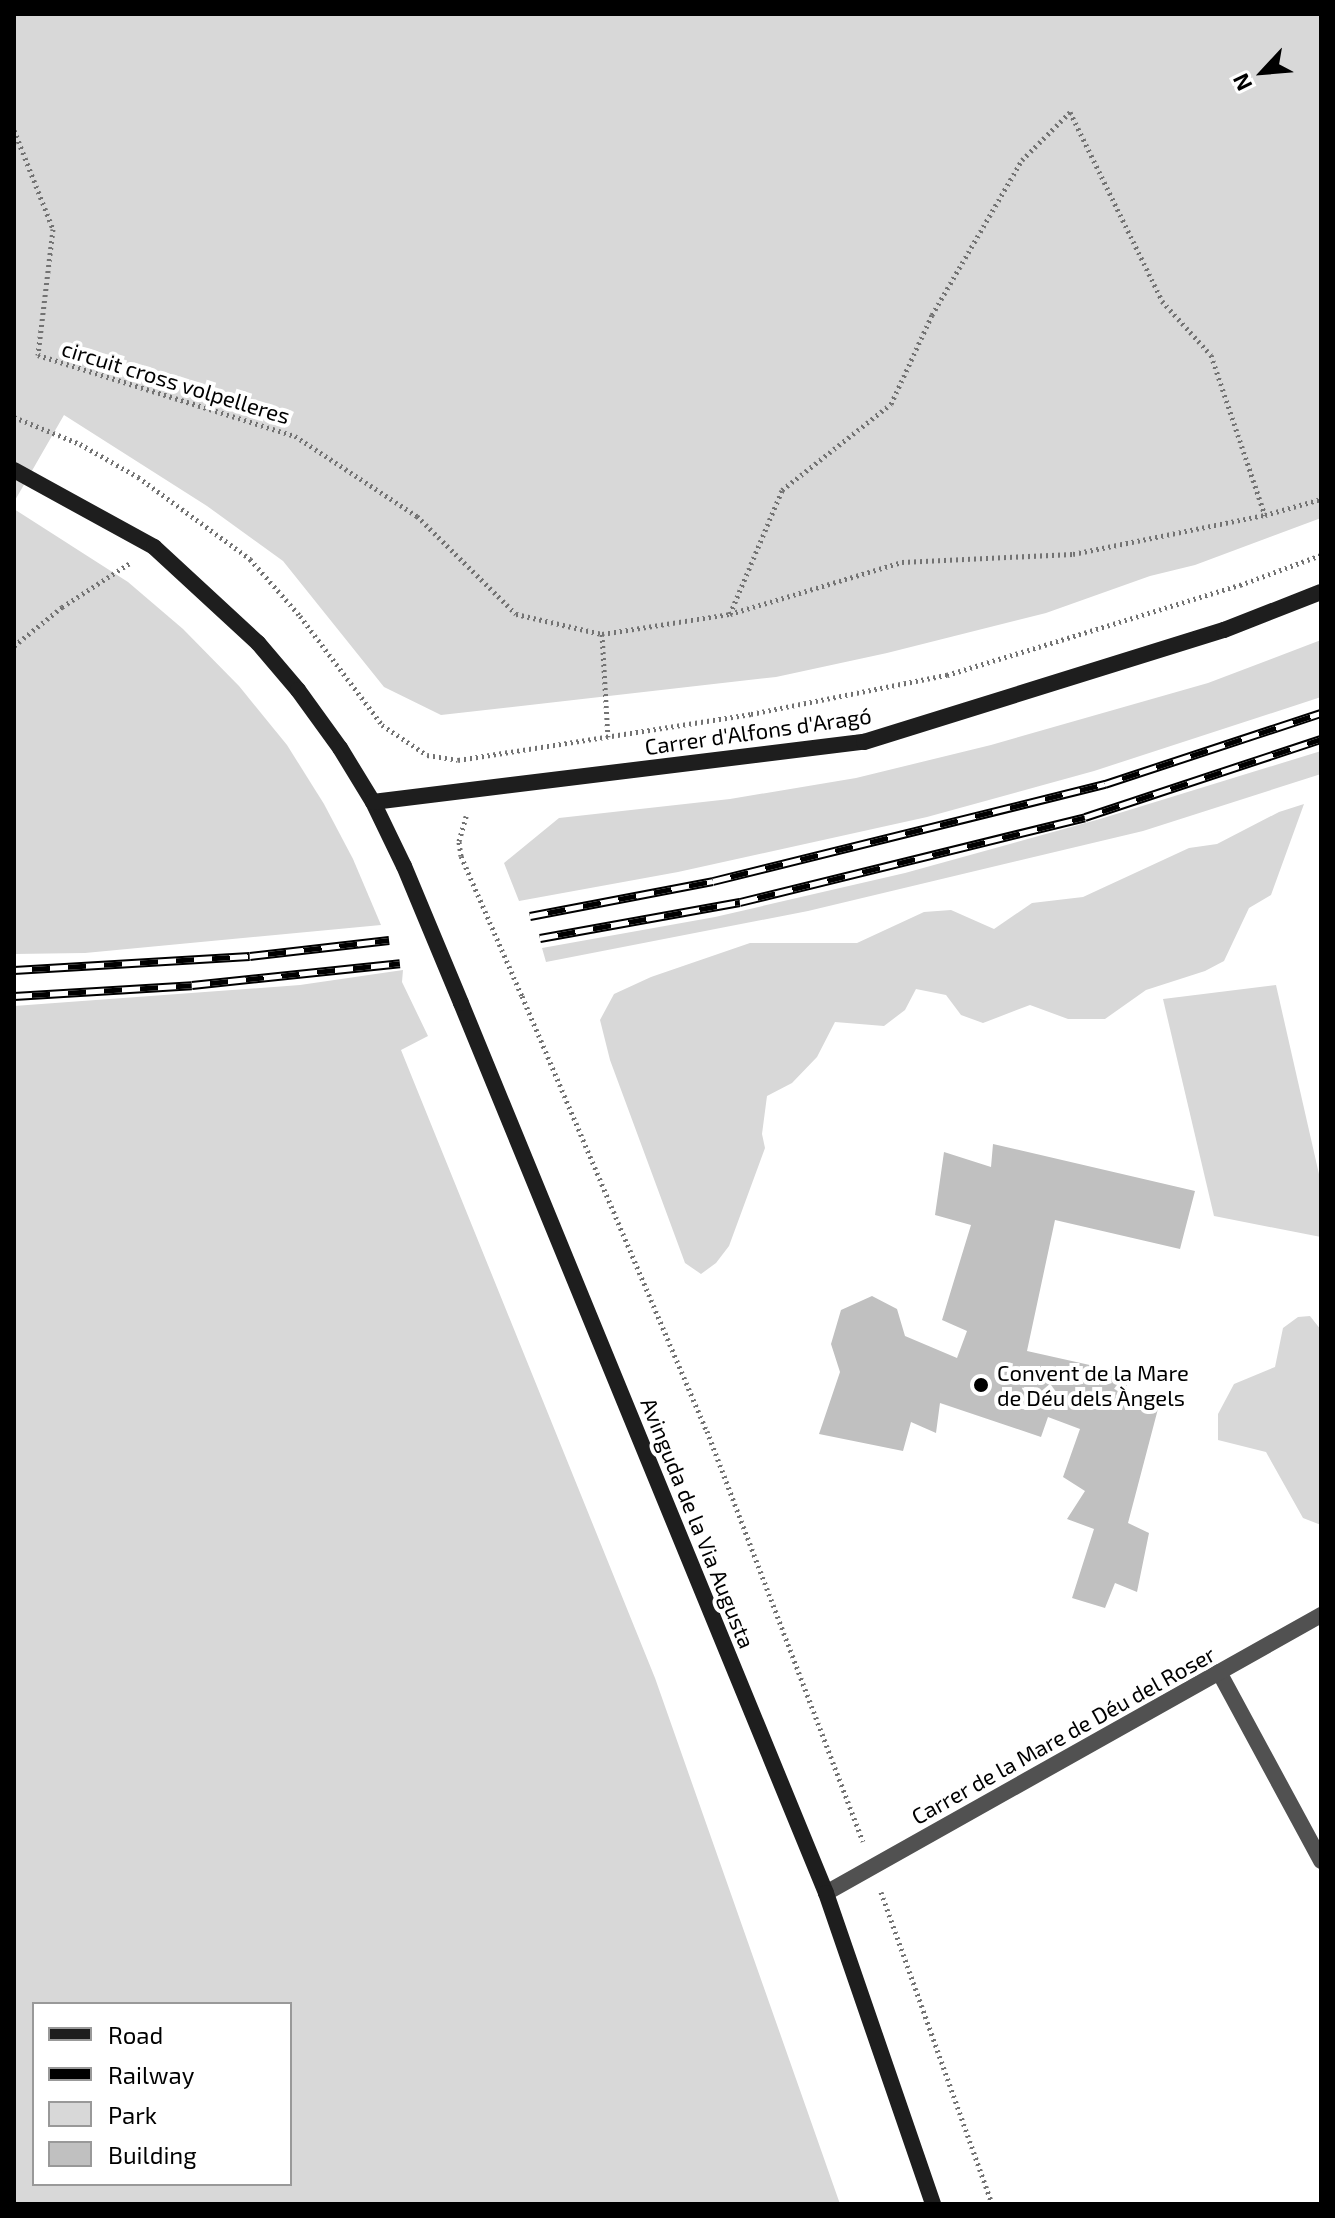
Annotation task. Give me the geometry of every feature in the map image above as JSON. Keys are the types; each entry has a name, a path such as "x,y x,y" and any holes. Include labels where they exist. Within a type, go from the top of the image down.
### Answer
{"street":[{"path":"14,470 154,547 258,643 340,748 373,802"},
{"name":"Carrer d'Alfons d'Aragó","path":"373,802 864,742 1224,630 1321,592"},
{"name":"Avinguda de la Via Augusta","path":"373,802 404,866 461,1003 826,1893 933,2204"},
{"name":"Carrer de la Mare de Déu del Roser","path":"826,1893 1321,1615"},
{"path":"1219,1672 1321,1861"}],"path":[{"path":"730,614 782,490 891,404 932,315 1022,160 1070,112 1162,301 1211,355 1265,515"},
{"name":"circuit cross volpelleres","path":"14,130 53,229 38,355 295,436 417,516 516,614 602,634 730,614 902,562 1073,554 1265,515 1321,499"},
{"path":"14,417 59,435 138,477 250,559 300,616 382,725 427,755 458,760 836,699 947,675 1240,585 1321,555"},
{"path":"14,646 62,607 154,547"},
{"path":"602,634 608,737"},
{"path":"461,856 707,1431 872,1867 992,2204"}],"green space":[{"path":"14,14 1321,14 1321,518 1195,565 1150,576 1046,613 887,653 776,677 441,715 384,687 283,561 207,506 64,415 14,502"},
{"path":"14,509 128,582 183,629 239,686 287,745 324,804 353,859 381,925 85,953 14,954"},
{"path":"1321,640 1321,697 1094,771 927,817 678,872 519,901 504,863 559,818 730,799 856,778 991,745 1208,683"},
{"path":"1321,751 1321,774 1143,831 808,911 546,962 542,948 715,917 905,873 1100,819"},
{"path":"1304,804 1271,895 1249,908 1224,961 1205,971 1146,990 1105,1019 1068,1019 1030,1005 983,1023 961,1015 946,995 916,989 905,1010 884,1026 835,1022 817,1057 792,1083 767,1096 762,1134 765,1148 729,1246 716,1263 701,1274 685,1263 610,1060 600,1020 614,994 651,977 750,943 857,943 924,912 951,910 994,929 1032,903 1083,897 1189,848 1217,844 1279,812"},
{"path":"403,970 402,982 428,1036 401,1050 655,1678 840,2204 14,2204 14,1006 300,985"},
{"path":"1276,985 1321,1183 1321,1237 1214,1216 1163,999"},
{"path":"1310,1316 1321,1330 1321,1525 1303,1518 1266,1452 1218,1440 1218,1414 1234,1384 1275,1367 1283,1328 1298,1317"}],"building":[{"name":"Convent de la Mare de Déu dels Àngels","path":"993,1144 1195,1191 1180,1249 1055,1220 1027,1351 1130,1374 1124,1396 1159,1405 1128,1523 1149,1533 1137,1592 1115,1583 1105,1608 1072,1598 1094,1529 1067,1519 1085,1491 1063,1477 1080,1429 1048,1417 1041,1437 940,1403 936,1433 911,1422 903,1451 819,1434 840,1372 831,1344 841,1310 872,1296 897,1309 905,1336 957,1358 967,1331 942,1320 971,1225 935,1215 944,1152 991,1167"}],"railway":[{"path":"530,916 713,881 1105,784 1321,713"},
{"path":"540,938 740,902 1085,817 1321,739"},
{"path":"14,970 250,956 389,940"},
{"path":"14,996 192,985 400,963"}],"place":[{"name":"Convent de la Mare de Déu dels Àngels","path":"981,1385"}]}
